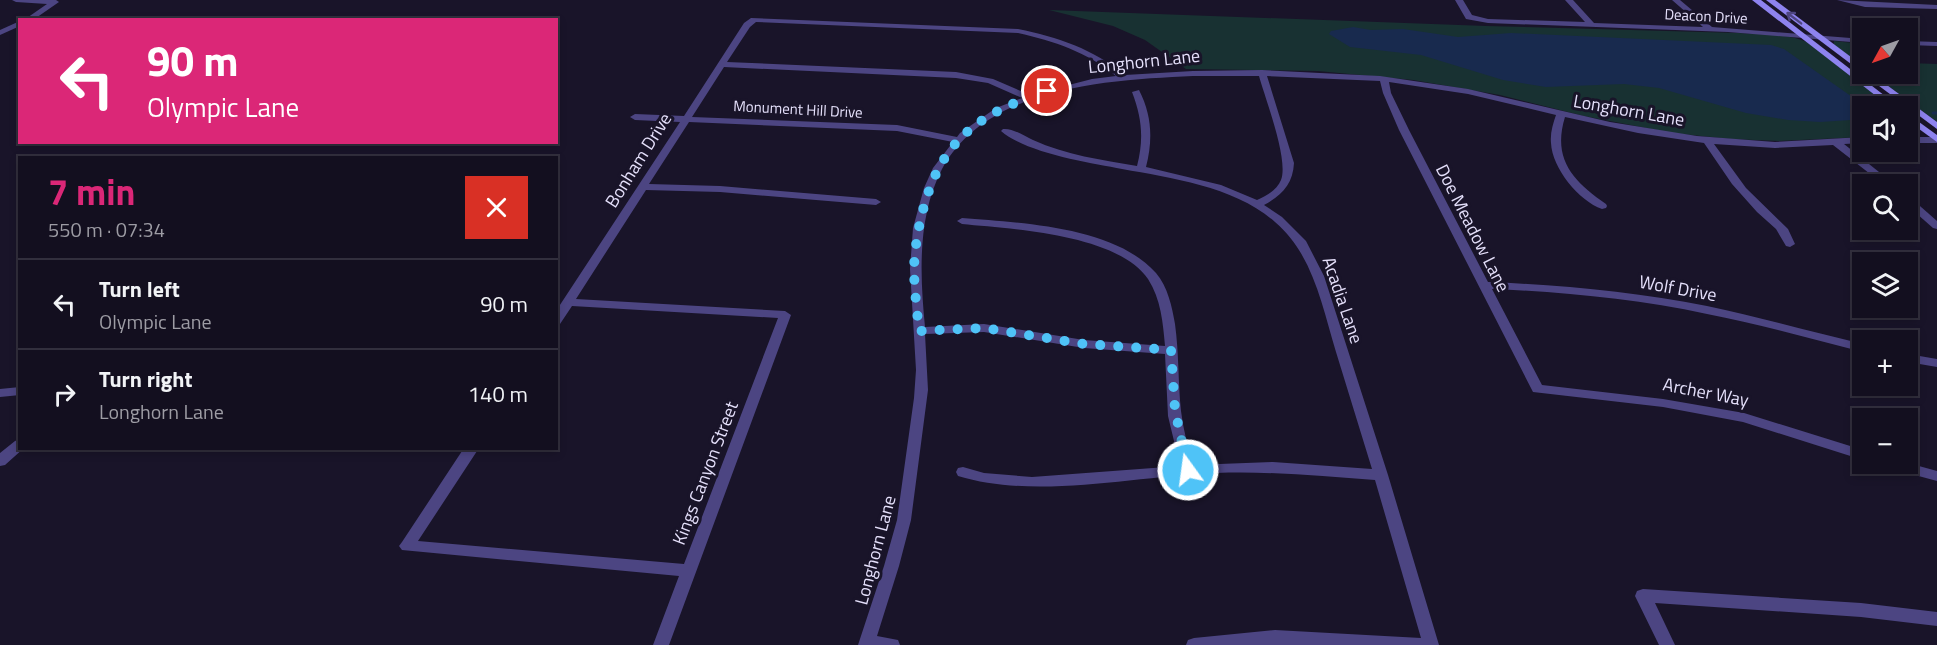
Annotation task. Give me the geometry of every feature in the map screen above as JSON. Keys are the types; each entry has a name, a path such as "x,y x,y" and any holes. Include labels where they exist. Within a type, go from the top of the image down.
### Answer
{"main road":[{"path":"1756,0 1881,96"},
{"path":"1770,0 1852,62"},
{"path":"1880,84 1937,126"},
{"path":"1918,125 1937,140"}],"street":[{"path":"16,0 55,2 30,18"},
{"name":"Deacon Drive","path":"1458,0 1469,17 1505,23 1710,30 1852,40"},
{"path":"1569,0 1592,25"},
{"path":"1676,0 1710,30"},
{"path":"1841,0 1851,3 1937,7"},
{"name":"Bonham Drive","path":"558,318 645,187 747,25 754,20 1018,31 1041,35 1077,47 1095,56 1123,78"},
{"path":"0,33 18,24"},
{"path":"1918,43 1937,44"},
{"path":"724,64 956,75 990,81 1028,98"},
{"name":"Longhorn Lane","path":"866,643 903,522 922,380 914,267 922,215 938,166 958,140 988,116 1028,98 1065,87 1123,78 1206,71 1384,79 1437,85 1641,131 1707,140 1789,145 1852,141"},
{"path":"1256,205 1280,191 1285,185 1289,170 1262,73"},
{"name":"Doe Meadow Lane","path":"1384,79 1387,93 1404,130 1538,389"},
{"path":"1136,92 1148,124 1148,147 1140,169"},
{"path":"1561,114 1555,127 1554,140 1562,170 1579,191 1602,207"},
{"name":"Monument Hill Drive","path":"635,117 897,128 958,140"},
{"name":"Acadia Lane","path":"1006,131 1053,151 1208,184 1268,212 1293,235 1313,262 1381,475 1431,645"},
{"path":"1707,140 1726,170 1758,208 1786,231 1790,244"},
{"path":"1918,140 1937,140"},
{"path":"1834,141 1876,174"},
{"path":"645,187 720,189 876,202"},
{"path":"1918,210 1937,226"},
{"path":"962,221 1070,234 1095,240 1121,252 1157,282 1165,304 1175,410 1188,470"},
{"name":"Wolf Drive","path":"1484,285 1565,289 1636,298 1754,320 1852,345"},
{"name":"Kings Canyon Street","path":"569,302 785,315 661,645"},
{"path":"919,331 984,328 1084,344 1171,350"},
{"path":"1918,360 1937,363"},
{"name":"Archer Way","path":"1538,389 1663,403 1744,418 1852,451"},
{"path":"0,393 18,391"},
{"path":"0,461 18,446"},
{"path":"471,450 407,546 689,570"},
{"path":"963,472 984,478 1032,482 1188,470 1273,468 1381,475"},
{"path":"1918,471 1937,476"},
{"path":"1667,645 1643,596 1861,610 1937,619"},
{"path":"1194,645 1275,637 1421,645"},
{"path":"866,643 892,645"}],"green space":[{"path":"1049,10 1776,35 1802,40 1810,44 1852,77 1852,84 1862,84 1877,96 1852,96 1852,138 1779,141 1731,139 1672,133 1584,116 1500,95 1413,80 1318,71 1186,69 1145,40 1113,26"},
{"path":"1834,41 1852,43 1852,59 1834,45"},
{"path":"1918,63 1937,64 1937,122 1918,108 1918,96 1902,96 1886,84 1918,84"}],"water":[{"path":"1353,27 1371,30 1403,29 1458,37 1511,33 1771,45 1784,49 1852,97 1852,120 1820,122 1788,120 1746,113 1659,88 1624,84 1546,87 1503,80 1421,55 1350,47 1329,34 1331,31"}],"route":[{"path":"1047,91 988,116 951,146 938,166 929,188 916,244 914,267 919,331 984,328 1084,344 1171,350 1175,410 1188,470"}]}
